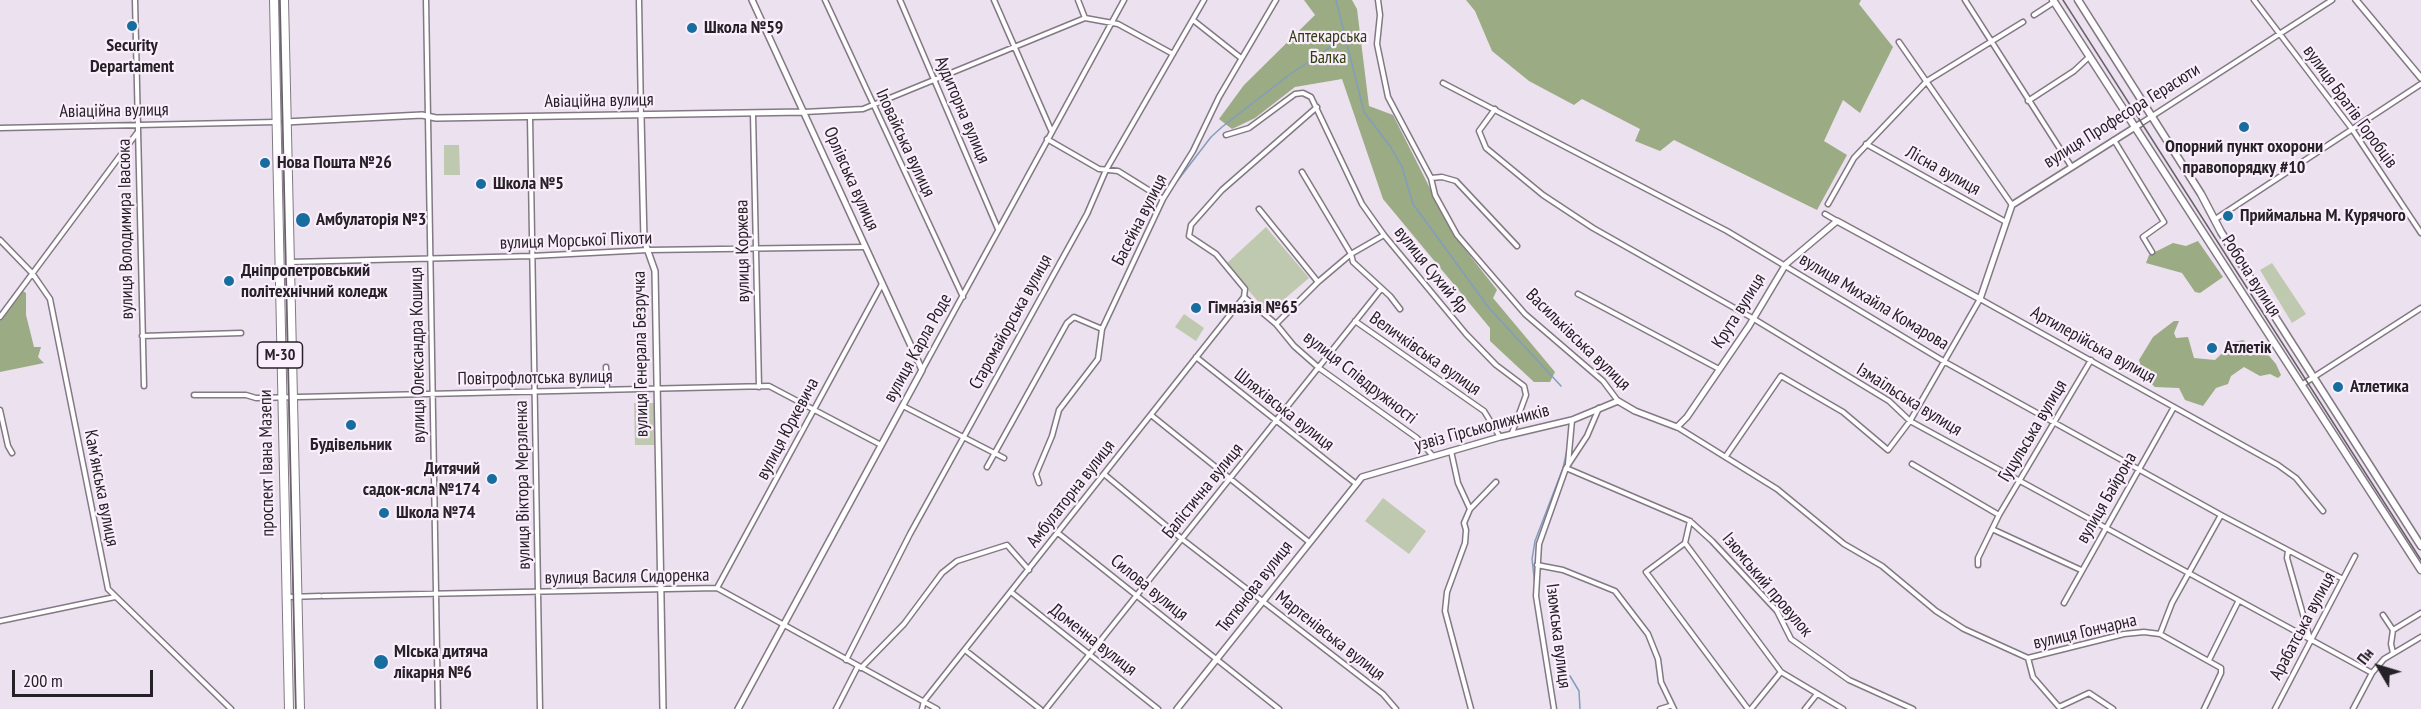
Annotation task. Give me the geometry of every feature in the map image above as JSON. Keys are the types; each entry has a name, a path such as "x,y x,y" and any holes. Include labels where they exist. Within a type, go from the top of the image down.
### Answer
{"highway":[{"name":"проспект Івана Мазепи","path":"274,0 289,709"},
{"name":"проспект Івана Мазепи","path":"284,0 300,709"}],"main road":[{"name":"Робоча вулиця","path":"2078,0 2214,220 2421,546"},
{"name":"Робоча вулиця","path":"2053,1 2089,57 2138,125 2184,206 2209,239 2421,570"}],"street":[{"name":"вулиця Володимира Івасюка","path":"135,0 144,386"},
{"name":"вулиця Олександра Кошиця","path":"426,0 438,709"},
{"name":"вулиця Генерала Безручка","path":"639,0 644,240 655,271 663,709"},
{"name":"Орлівська вулиця","path":"752,0 922,370"},
{"name":"Іловайська вулиця","path":"825,0 963,297"},
{"name":"Аудиторна вулиця","path":"900,0 998,230"},
{"path":"994,0 1052,131"},
{"path":"1078,0 1085,18 1110,22 1173,54"},
{"name":"вулиця Карла Роде","path":"738,709 1124,0"},
{"name":"Старомайорська вулиця","path":"846,660 964,436 1087,214 1106,170 1204,0"},
{"name":"Басейна вулиця","path":"1039,483 1036,474 1052,436 1059,410 1098,358 1102,329 1163,199 1208,125 1241,57 1276,0"},
{"name":"Васильківська вулиця","path":"1378,0 1380,15 1377,44 1388,97 1431,178 1435,195 1457,235 1525,314 1604,381 1618,401 1635,411 1677,427 1726,456 1777,489 1844,544 1882,566 1936,611 1964,629 2028,658"},
{"path":"1965,0 1990,43 2071,166"},
{"name":"вулиця Братів Горобців","path":"2254,0 2352,129 2421,233"},
{"name":"вулиця Професора Герасюти","path":"2012,205 2332,0"},
{"path":"2356,0 2421,78"},
{"path":"2034,15 2053,1"},
{"name":"Авіаційна вулиця","path":"0,128 287,122 422,115 428,118 641,116 863,109 1085,18"},
{"path":"1193,20 1241,57"},
{"path":"1828,204 1854,158 1927,81 2023,22"},
{"path":"1726,456 1782,376 1843,412 1888,450 1910,421 1980,299 2012,205 1899,42"},
{"path":"2028,101 2081,66 2089,57"},
{"name":"вулиця Михайла Комарова","path":"1443,83 1786,264 1945,362 2221,515 2343,579"},
{"path":"2214,220 2421,84"},
{"path":"1226,135 1249,128 1295,94 1308,94 1317,107 1222,190 1191,225 1190,236 1216,254 1245,289 1245,297"},
{"name":"вулиця Сухий Яр","path":"1317,107 1362,204 1384,235 1466,334 1496,365 1524,386 1526,395 1512,434"},
{"name":"Ізмаїльська вулиця","path":"1495,109 1481,126 1480,137 1486,148 1543,195 1593,228 1754,319 1888,401 1910,421 2238,602 2372,673"},
{"name":"вулиця Коржева","path":"753,114 759,387"},
{"name":"вулиця Віктора Мерзленка","path":"530,117 540,709"},
{"path":"0,316 138,132"},
{"path":"1047,139 1099,169 1118,171 1163,199"},
{"path":"2114,140 2164,222 2143,237 2152,252"},
{"name":"Лісна вулиця","path":"1866,144 2006,222"},
{"path":"1302,172 1351,254 1353,262 1400,309"},
{"path":"1431,178 1442,177 1456,181 1517,246"},
{"path":"1259,209 1318,282"},
{"path":"1825,214 1837,221"},
{"name":"Крута вулиця","path":"1677,427 1754,319 1786,264 1837,221"},
{"name":"Артилерійська вулиця","path":"1837,221 2278,465 2296,478 2323,511"},
{"path":"1276,324 1318,282 1351,254 1384,235"},
{"name":"Камʼянська вулиця","path":"0,240 32,273 50,299 106,584 116,597 231,709"},
{"name":"вулиця Морської Піхоти","path":"289,262 532,256 648,250 865,247"},
{"name":"вулиця Юркевича","path":"717,588 882,283"},
{"name":"Балістична вулиця","path":"1046,709 1381,289"},
{"path":"1578,294 1719,369"},
{"name":"вулиця Співдружності","path":"1245,297 1276,324 1294,346 1319,368 1417,438 1433,456"},
{"name":"Амбулаторна вулиця","path":"922,709 924,701 1245,297"},
{"path":"2303,384 2421,308"},
{"path":"987,466 1070,318 1074,316 1102,329"},
{"name":"Величківська вулиця","path":"1355,321 1484,411 1500,437"},
{"path":"142,336 241,333"},
{"name":"Шляхівська вулиця","path":"1196,357 1355,483"},
{"name":"Гуцульська вулиця","path":"1978,565 1978,558 1999,515 2091,360"},
{"path":"606,367 607,390"},
{"name":"Повітрофлотська вулиця","path":"194,395 246,395 256,398 773,386 882,445"},
{"name":"узвіз Гірськолижників","path":"1355,483 1362,477 1433,456 1572,420 1618,401"},
{"path":"903,406 1004,458"},
{"name":"Ізюмська вулиця","path":"1554,709 1540,632 1537,565 1539,543 1567,466 1587,436 1599,407"},
{"name":"вулиця Байрона","path":"2064,603 2174,407"},
{"path":"0,410 8,446 12,453"},
{"path":"1151,415 1309,542"},
{"name":"Ізюмська вулиця","path":"1567,466 1572,420"},
{"path":"1451,452 1458,483 1470,508"},
{"path":"1912,464 1999,515"},
{"name":"Ізюмський провулок","path":"1567,466 1690,521 1712,541 1777,611 1791,639 1849,680 1913,709"},
{"name":"Мартенівська вулиця","path":"1104,474 1182,539 1383,694 1396,709"},
{"path":"1471,709 1445,611 1447,592 1465,543 1464,523 1470,508 1496,482"},
{"name":"Тютюнова вулиця","path":"1177,709 1355,483"},
{"name":"вулиця Гончарна","path":"2160,634 2188,574 2221,515"},
{"path":"1690,521 1685,543 1646,572 1750,709 1781,672"},
{"path":"1992,529 2081,570"},
{"name":"Силова вулиця","path":"1058,533 1279,709"},
{"path":"1685,543 1781,672 1843,709"},
{"path":"836,709 859,667 904,624 942,573 957,561 1007,545 1029,570"},
{"path":"2288,551 2287,558 2311,640"},
{"name":"Арабатська вулиця","path":"2275,709 2355,556"},
{"path":"1537,565 1563,570 1615,591 1648,634 1672,707 1660,709"},
{"name":"вулиця Василя Сидоренка","path":"285,597 436,592 717,588 937,709"},
{"name":"Доменна вулиця","path":"1011,592 1158,709"},
{"path":"0,621 116,597"},
{"path":"2204,709 2221,674 2221,668 2209,660 2238,602"},
{"path":"2392,630 2421,613"},
{"path":"2383,615 2392,630 2393,653"},
{"name":"вулиця Гончарна","path":"2113,709 2089,693 2059,707 2033,677 2028,658 2069,650 2124,634 2144,632 2160,634 2209,660"},
{"path":"2353,709 2372,673 2393,653 2421,637"},
{"path":"965,650 1040,709"},
{"path":"1805,709 1817,694"}],"green space":[{"name":"Аптекарська Балка","path":"1304,0 1352,0 1357,9 1369,106 1393,115 1453,234 1497,290 1493,298 1555,372 1550,382 1534,382 1490,341 1490,328 1383,199 1342,79 1295,87 1255,118 1232,129 1219,119 1244,85 1315,15"},
{"path":"1466,0 1861,0 1859,4 1893,47 1860,113 1843,100 1824,141 1847,155 1817,210 1674,140 1660,151 1635,141 1640,129 1582,99 1574,105 1529,81 1492,51 1475,11"},
{"path":"444,145 459,145 460,175 444,175"},
{"path":"1266,227 1309,278 1268,313 1226,264"},
{"path":"2198,241 2223,277 2200,293 2195,292 2182,273 2146,263 2149,255 2173,243 2186,246"},
{"path":"2272,263 2306,314 2292,323 2260,270"},
{"path":"23,291 26,293 26,315 34,347 41,347 38,357 44,363 0,372 0,321"},
{"path":"1184,314 1204,328 1196,341 1175,327"},
{"path":"2174,321 2179,321 2174,333 2176,338 2188,337 2194,358 2215,360 2234,342 2243,340 2247,343 2250,356 2265,351 2276,364 2281,375 2278,378 2270,374 2260,376 2244,367 2231,376 2228,384 2216,388 2203,406 2185,400 2179,388 2155,387 2145,378 2139,360 2153,337"},
{"path":"634,403 655,403 656,445 635,445"},
{"path":"1383,498 1426,531 1409,554 1365,521"}],"waterway":[{"path":"1336,0 1364,112 1390,146 1402,167 1413,204 1489,308 1561,386"},
{"path":"1178,180 1211,137 1222,127 1289,75 1347,36"},
{"path":"1535,585 1532,559 1535,541 1563,468 1568,446"},
{"path":"1570,676 1579,691 1580,709"}],"tram line":[{"path":"280,0 296,709"},
{"path":"2063,0 2421,560"}],"place":[{"name":"Security Departament","path":"132,26"},
{"name":"Школа №59","path":"692,28"},
{"name":"Опорний пункт охорони правопорядку #10","path":"2244,127"},
{"name":"Нова Пошта №26","path":"265,163"},
{"name":"Школа №5","path":"481,184"},
{"name":"Приймальна М. Курячого","path":"2228,216"},
{"name":"Амбулаторія №3","path":"303,220"},
{"name":"Дніпропетровський політехнічний коледж","path":"229,281"},
{"name":"Гімназія №65","path":"1196,308"},
{"name":"Атлетік","path":"2212,348"},
{"name":"Атлетика","path":"2338,387"},
{"name":"Будівельник","path":"351,425"},
{"name":"Дитячий садок-ясла №174","path":"492,479"},
{"name":"Школа №74","path":"384,513"},
{"name":"МІська дитяча лікарня №6","path":"381,662"}]}
